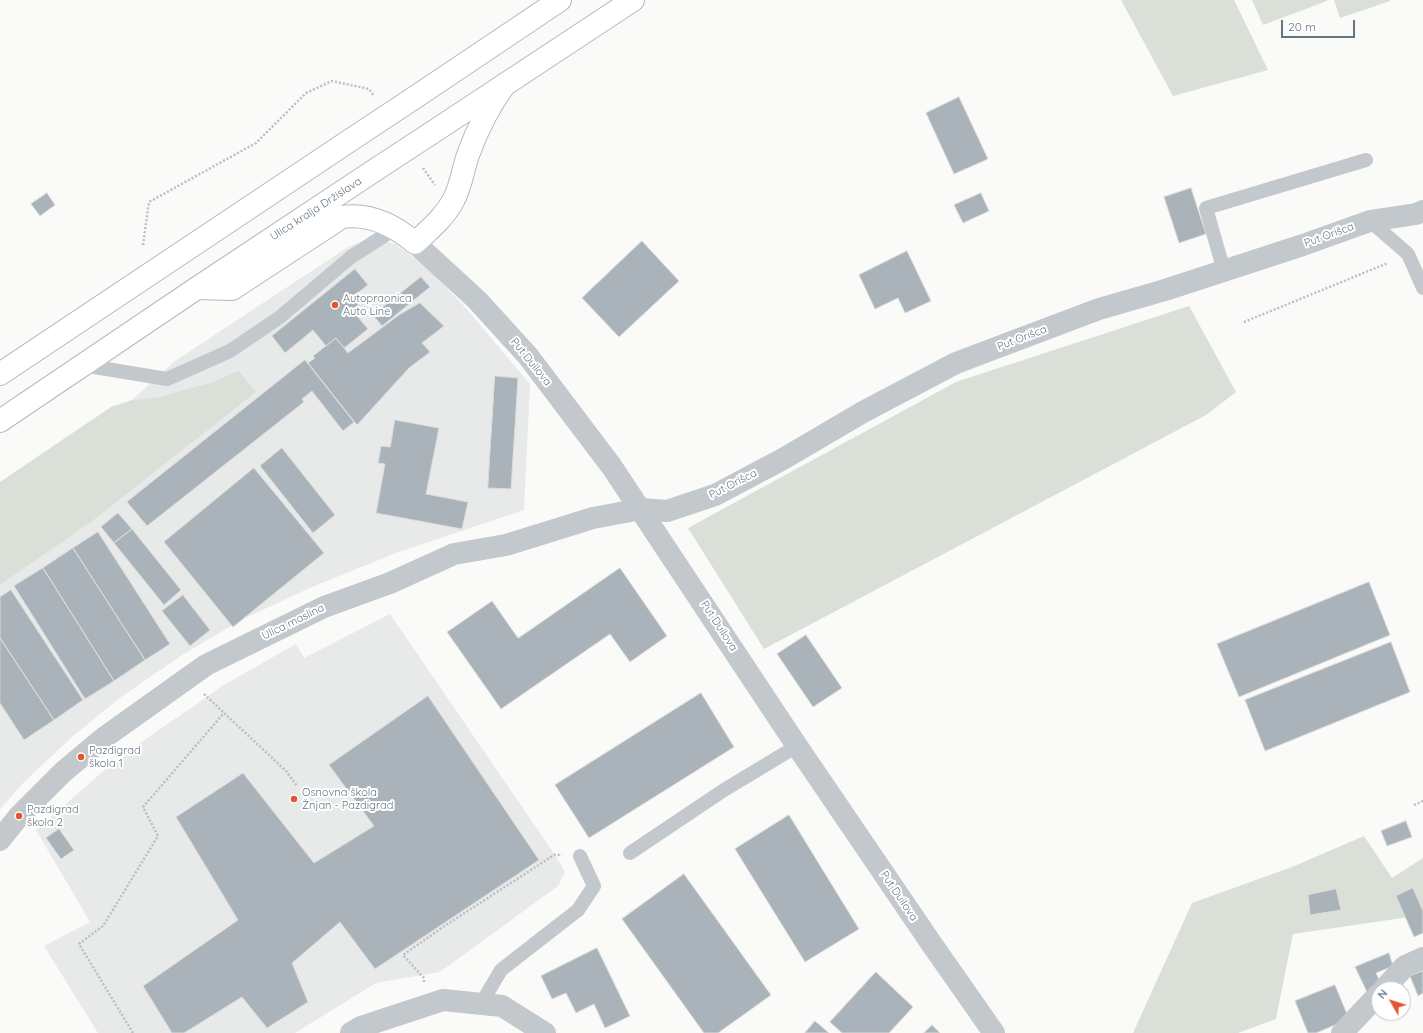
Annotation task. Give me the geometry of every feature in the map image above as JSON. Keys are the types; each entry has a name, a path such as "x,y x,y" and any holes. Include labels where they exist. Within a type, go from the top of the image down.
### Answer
{"highway":[{"path":"0,374 560,0"},
{"name":"Ulica kralja Držislava","path":"0,421 197,288 632,0"},
{"path":"197,288 232,289 342,217 363,217 374,220 396,228 415,243 440,220 450,206 455,197 468,155 484,117 505,84"}],"street":[{"name":"Put Orišca","path":"641,509 667,511 715,495 783,459 863,412 956,363 1098,309 1224,271 1370,221 1416,214 1423,211"},
{"name":"Put Duilova","path":"415,243 478,300 528,356 612,467 797,746 926,937 994,1033"},
{"name":"Ulica maslina","path":"0,840 19,816 63,772 104,737 206,664 324,607 390,583 454,554 506,545 593,518 641,509"},
{"path":"1391,981 1405,966 1423,958"},
{"path":"351,1033 361,1027 443,1000 502,1006 545,1033"},
{"path":"1342,1033 1371,1002"}],"lane":[{"path":"1224,271 1206,208 1366,160"},
{"path":"1370,221 1408,254 1423,288"},
{"path":"82,365 167,379 230,352 280,317 351,257 396,228"},
{"path":"630,853 724,790 797,746"},
{"path":"481,1004 501,970 578,910 594,886 580,856"}],"path":[{"path":"143,245 149,202 256,143 306,93 332,82 369,89"},
{"path":"1244,322 1408,254"},
{"path":"201,691 286,771 297,786"},
{"path":"133,1033 79,944 103,926 158,836 143,808 224,713"},
{"path":"1414,806 1423,802"},
{"path":"423,1006 424,978 403,955 554,854 580,856"}],"shaded area":[{"path":"1121,0 1234,0 1268,70 1173,96"},
{"path":"1252,0 1327,0 1327,1 1263,25"},
{"path":"1334,0 1390,0 1390,1 1340,18"},
{"path":"371,238 395,244 427,267 464,306 530,384 524,510 396,553 312,587 243,619 182,655 121,697 72,737 25,781 0,809 0,585 87,525 238,371 213,382 189,389 159,397 132,400 175,361 348,247"},
{"path":"1189,306 1236,392 1206,415 764,649 688,528 956,382"},
{"path":"238,371 256,392 87,525 0,585 0,482 111,407 132,400 159,397 213,382"},
{"name":"Osnovna škola Žnjan - Pazdigrad","path":"390,614 557,858 565,872 558,886 440,972 376,983 295,1033 98,1033 44,946 90,922 36,830 108,767 222,686 296,644 304,658"},
{"path":"1364,836 1392,878 1423,858 1423,915 1293,934 1276,1019 1238,1033 1133,1033 1192,903 1292,867"}],"building":[{"path":"959,97 988,159 954,174 926,113"},
{"path":"1191,188 1206,234 1179,243 1164,197"},
{"path":"47,193 55,205 40,216 31,204"},
{"path":"981,193 989,211 963,223 954,205"},
{"path":"642,241 679,281 619,337 582,298"},
{"path":"907,251 931,301 905,313 898,298 875,309 859,275"},
{"name":"Autopraonica Auto Line","path":"355,269 368,285 352,297 364,312 358,317 368,329 344,348 336,338 326,346 313,330 285,353 272,336"},
{"path":"421,277 430,287 382,326 373,315"},
{"path":"420,303 444,326 422,343 430,352 409,368 357,425 308,363 315,358 313,356 336,338 348,353 399,315"},
{"path":"305,360 354,422 343,431 312,391 302,399 304,402 147,526 127,502"},
{"path":"495,376 518,378 511,489 488,488"},
{"path":"395,420 439,428 426,494 468,502 462,529 376,513 385,464 378,463 381,446 390,447"},
{"path":"282,448 335,515 313,533 260,466"},
{"path":"254,468 324,553 233,627 164,542"},
{"path":"118,513 132,529 114,543 101,527"},
{"path":"132,529 181,590 164,605 114,543"},
{"path":"98,532 170,644 145,660 73,548"},
{"path":"73,548 145,660 114,681 43,568"},
{"path":"43,568 114,681 85,699 14,586"},
{"path":"620,568 667,636 630,662 610,634 501,709 447,632 492,601 518,638"},
{"path":"1369,582 1390,635 1239,697 1217,644"},
{"path":"11,590 83,700 54,720 0,638 0,597"},
{"path":"183,595 210,630 190,646 162,611"},
{"path":"806,635 842,688 813,707 777,654"},
{"path":"0,638 54,720 24,740 0,703"},
{"path":"1391,642 1410,692 1265,751 1245,700"},
{"path":"701,693 734,747 589,838 555,785"},
{"path":"428,696 539,860 375,969 340,922 292,963 308,1002 267,1028 242,997 184,1033 172,1033 143,986 238,920 176,817 243,773 314,863 374,826 329,765"},
{"path":"789,815 859,929 805,962 735,849"},
{"path":"1406,821 1412,837 1387,846 1381,831"},
{"path":"59,829 74,850 61,859 46,838"},
{"path":"684,874 771,995 718,1033 704,1033 622,919"},
{"path":"1413,888 1423,911 1423,933 1414,937 1396,896"},
{"path":"1336,889 1341,910 1310,915 1308,895"},
{"path":"597,948 630,1016 605,1028 594,1004 576,1013 566,993 552,999 541,976"},
{"path":"1389,953 1393,966 1376,973 1380,981 1371,981 1371,990 1367,992 1355,967"},
{"path":"1423,971 1423,993 1418,996 1410,976"},
{"path":"876,972 913,1007 889,1033 842,1033 830,1022"},
{"path":"1335,985 1349,1019 1316,1033 1308,1033 1295,1001"},
{"path":"815,1021 829,1033 805,1033"},
{"path":"932,1025 940,1033 924,1033"}],"place":[{"name":"Autopraonica Auto Line","path":"335,305"},
{"name":"Pazdigrad škola 1","path":"81,757"},
{"name":"Osnovna škola Žnjan - Pazdigrad","path":"294,799"},
{"name":"Pazdigrad škola 2","path":"19,816"}]}
